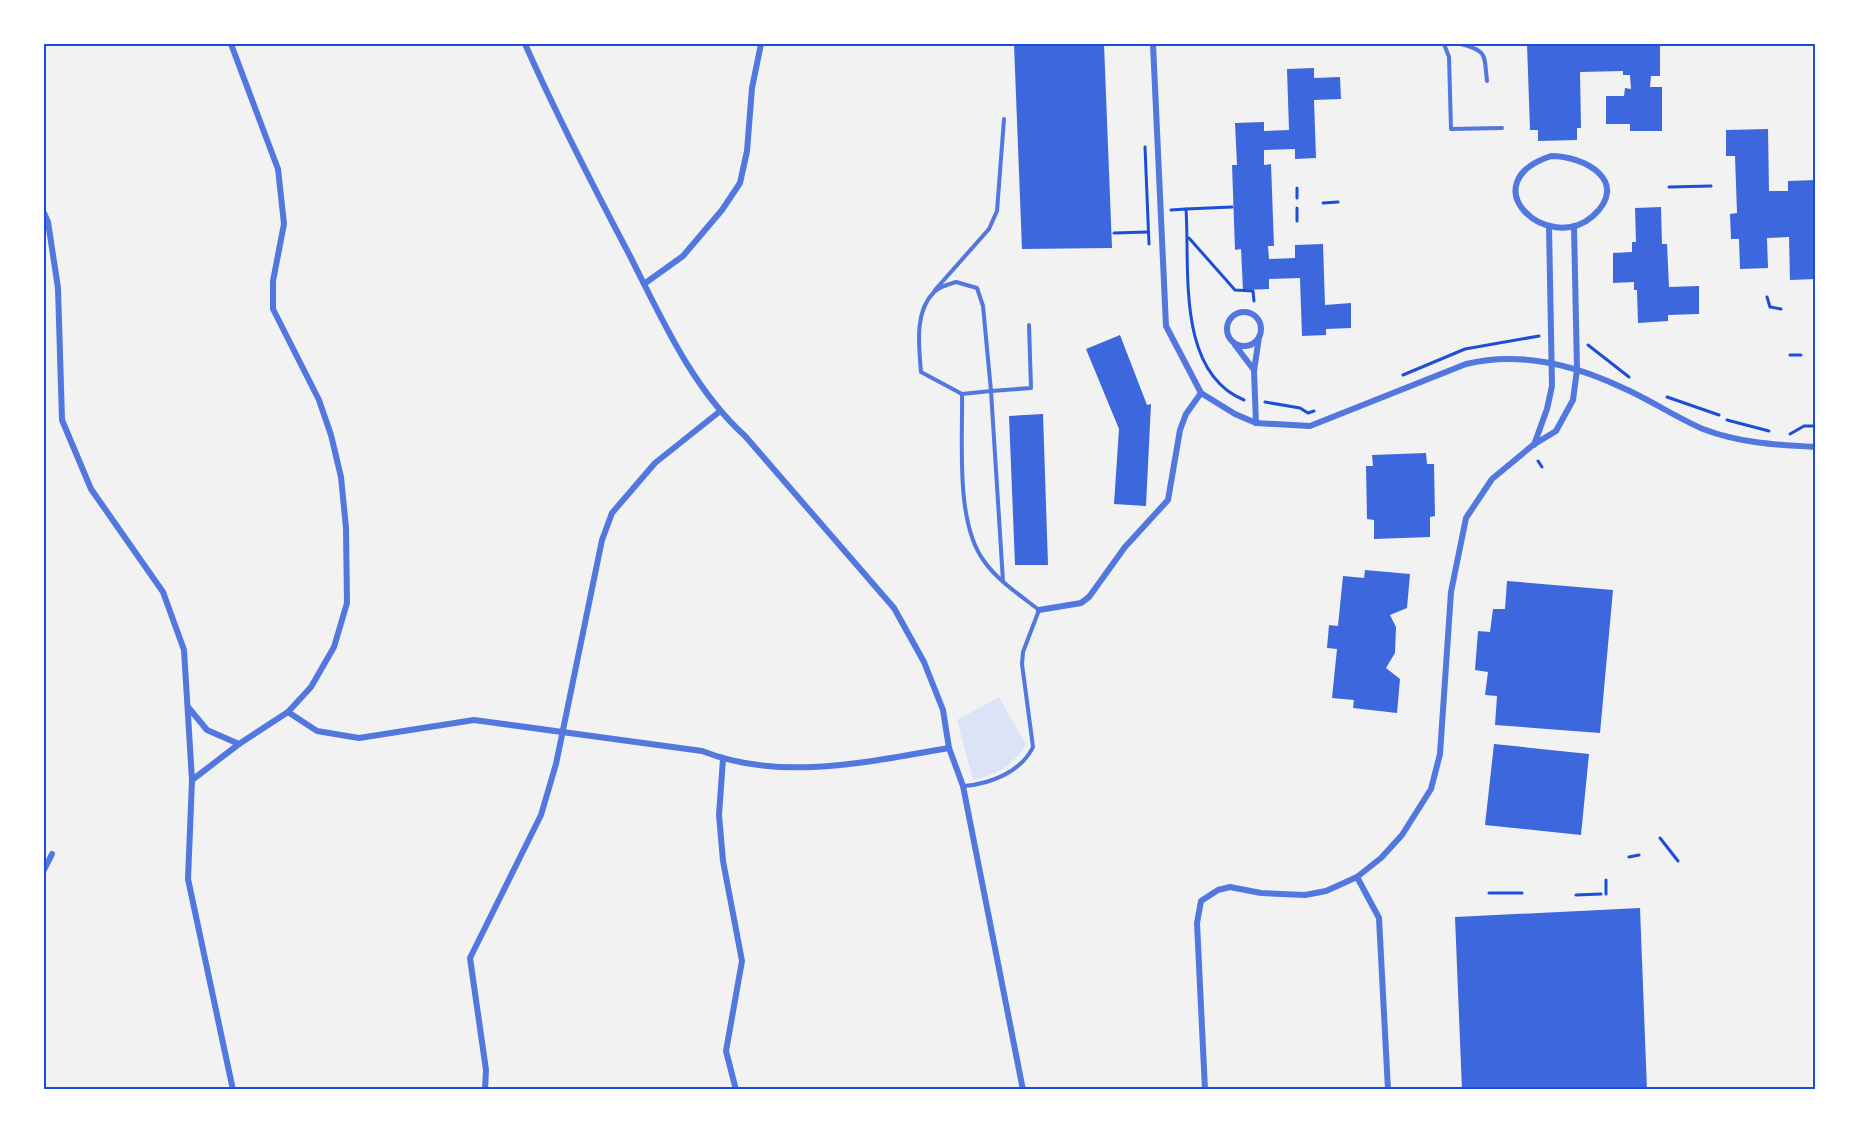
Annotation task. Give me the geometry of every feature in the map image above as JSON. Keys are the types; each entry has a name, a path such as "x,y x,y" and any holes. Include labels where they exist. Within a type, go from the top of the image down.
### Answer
{"street":[{"path":"192,780 239,744 288,712 311,687 334,647 346,603 346,528 341,477 331,435 319,400 273,309 273,281 284,224 278,169 231,44"},
{"path":"525,44 554,111 644,284 682,354 719,412 745,436 894,608 924,662 943,710 949,748 963,786 1023,1089"},
{"path":"644,284 683,256 722,210 740,183 747,151 752,88 761,44"},
{"path":"1153,44 1166,326 1201,393 1235,414 1256,423 1310,426 1457,367 1491,358 1523,357 1577,370 1620,386 1703,429 1756,444 1815,447"},
{"path":"1551,156 1560,156 1590,165 1602,176 1606,187 1604,202 1598,211 1587,221 1574,226 1549,226 1525,213 1519,207 1516,190 1518,181 1530,166 1551,156"},
{"path":"44,213 48,222 58,288 62,420 91,489 163,592 183,650 192,780 188,879 233,1089"},
{"path":"1533,445 1547,409 1552,364 1549,226"},
{"path":"1205,1089 1197,923 1201,902 1209,894 1230,887 1291,896 1326,891 1357,877 1381,858 1402,835 1431,789 1440,754 1451,592 1466,518 1492,479 1533,445 1556,430 1565,418 1573,400 1577,370 1574,226"},
{"path":"1254,371 1234,344 1226,328 1231,317 1241,312 1256,317 1261,327 1254,371 1256,423"},
{"path":"1234,344 1245,347 1251,345 1260,336"},
{"path":"1039,610 1081,603 1089,597 1136,533 1168,500 1180,430 1186,414 1201,393"},
{"path":"485,1089 486,1070 470,958 541,815 563,732 602,540 612,513 655,463 719,412"},
{"path":"188,707 207,730 239,744"},
{"path":"288,712 317,731 358,738 474,720 702,751 723,759 780,767 850,765 949,748"},
{"path":"723,759 719,815 723,861 742,961 726,1051 736,1089"},
{"path":"44,870 52,854"},
{"path":"1357,877 1373,903 1380,924 1388,1089"}],"lane":[{"path":"1444,44 1449,57 1451,129 1502,128"},
{"path":"1461,44 1479,48 1484,54 1487,81"},
{"path":"1004,119 997,210 989,229 935,290 925,305 918,336 921,372 962,394 1031,388 1029,325"},
{"path":"935,290 956,282 977,288 983,306 991,391 1003,582"},
{"path":"962,394 964,480 970,535 983,561 1003,582 1039,610 1023,651 1022,664 1033,747 1028,757 1013,770 978,785 963,786"}],"path":[{"path":"1669,187 1711,186"},
{"path":"1297,188 1297,198"},
{"path":"1323,203 1338,202"},
{"path":"1171,210 1232,207"},
{"path":"1297,208 1297,221"},
{"path":"1186,209 1191,324 1199,352 1207,368 1230,393 1243,400 1300,408 1308,413 1320,410"},
{"path":"1114,233 1148,232"},
{"path":"1188,237 1235,290 1253,291 1254,301"},
{"path":"1767,297 1770,307 1781,309"},
{"path":"1400,377 1473,347 1492,346 1524,338 1552,337"},
{"path":"1576,340 1587,342 1590,349 1608,358 1619,371 1638,382"},
{"path":"1790,355 1801,355"},
{"path":"1657,393 1719,415"},
{"path":"1726,420 1772,431"},
{"path":"1781,433 1790,435 1804,426 1815,426"},
{"path":"1538,461 1542,467"},
{"path":"1660,838 1678,861"},
{"path":"1629,857 1639,855"},
{"path":"1606,880 1606,894"},
{"path":"1489,893 1522,893"},
{"path":"1576,895 1601,894"}],"shaded area":[{"path":"999,697 1026,744 1016,758 1004,768 973,780 957,720"}],"building":[{"path":"1014,44 1104,44 1112,248 1022,249"},
{"path":"1527,44 1660,44 1660,76 1651,76 1650,87 1662,87 1662,131 1630,131 1630,124 1606,124 1606,96 1624,96 1625,88 1631,89 1630,75 1623,75 1623,71 1580,72 1581,128 1577,128 1577,140 1538,141 1538,130 1530,130"},
{"path":"1314,68 1314,78 1340,77 1341,99 1314,100 1316,158 1295,159 1295,149 1264,150 1264,165 1271,164 1274,246 1268,246 1269,259 1295,258 1295,245 1323,244 1325,305 1351,303 1351,328 1326,329 1326,335 1302,336 1300,278 1269,279 1269,289 1243,290 1241,249 1235,250 1232,165 1237,165 1235,123 1264,122 1264,131 1289,130 1287,69"},
{"path":"1768,129 1769,191 1788,191 1788,181 1816,180 1816,279 1790,280 1789,237 1767,238 1768,268 1740,269 1739,239 1731,239 1730,214 1737,213 1735,156 1726,156 1726,130"},
{"path":"1661,207 1662,244 1667,244 1669,287 1699,286 1699,314 1668,315 1668,321 1638,323 1637,290 1634,290 1634,282 1613,283 1613,253 1632,252 1632,242 1636,242 1635,208"},
{"path":"1120,335 1147,405 1151,404 1146,506 1114,504 1119,429 1086,349"},
{"path":"1043,414 1048,565 1015,565 1009,416"},
{"path":"1426,453 1427,464 1434,464 1435,516 1430,517 1430,537 1374,539 1374,520 1367,519 1366,466 1373,466 1372,455"},
{"path":"1365,570 1410,574 1407,608 1390,615 1396,627 1395,653 1386,668 1400,679 1397,713 1353,708 1354,700 1332,698 1337,649 1327,648 1329,625 1338,626 1343,576 1364,578"},
{"path":"1507,581 1613,590 1600,733 1495,725 1497,696 1485,695 1488,672 1475,670 1478,631 1490,632 1493,609 1505,609"},
{"path":"1494,744 1589,754 1581,835 1485,825"},
{"path":"1640,908 1647,1090 1462,1090 1455,917"}]}
